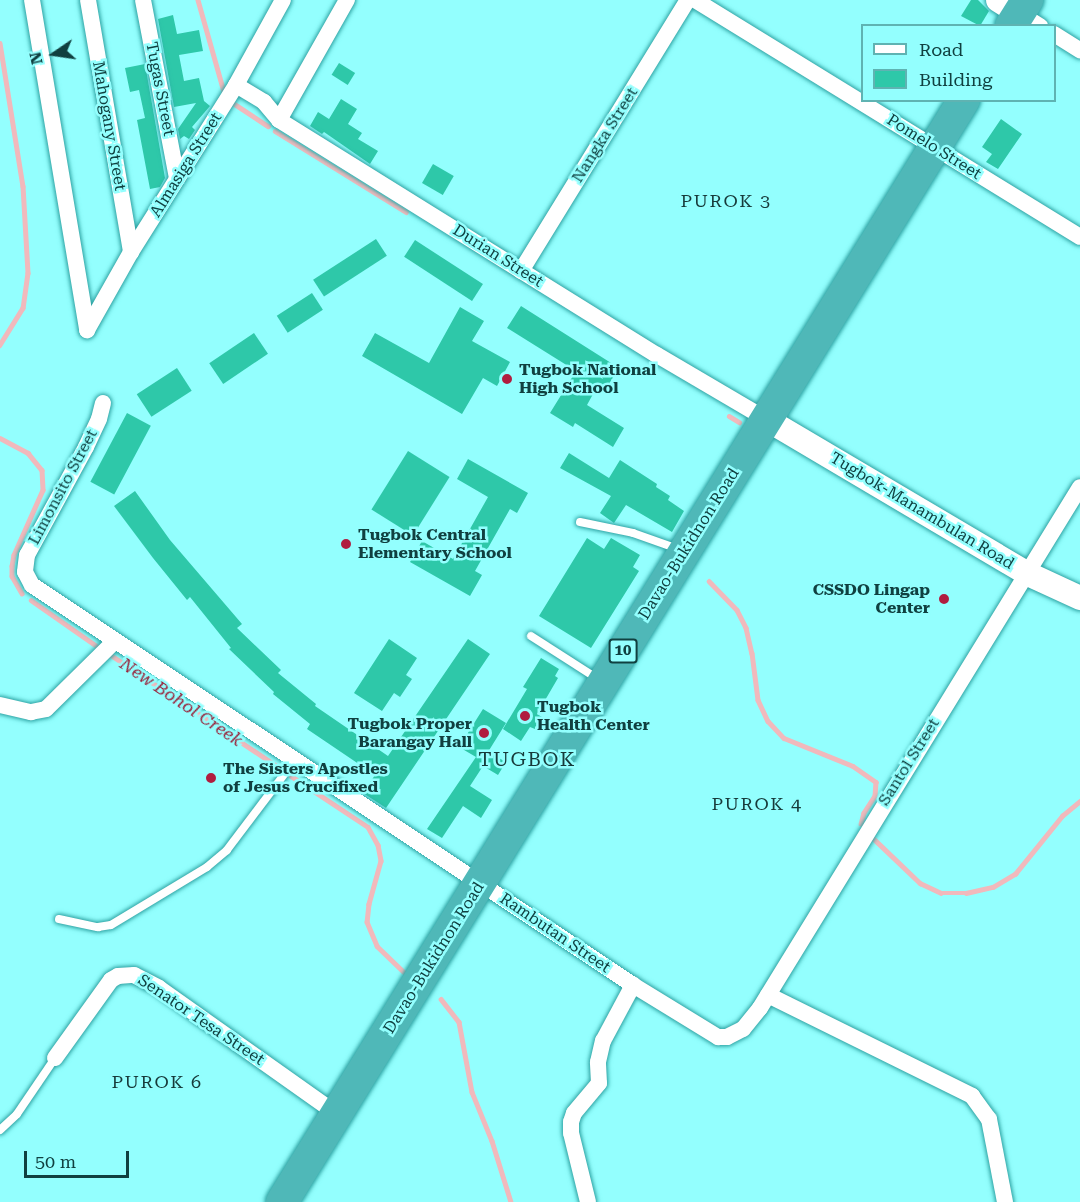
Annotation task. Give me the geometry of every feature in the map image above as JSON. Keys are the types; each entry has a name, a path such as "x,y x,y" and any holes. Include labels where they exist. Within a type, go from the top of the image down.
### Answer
{"highway":[{"name":"Davao-Bukidnon Road","path":"282,1202 963,102"}],"street":[{"name":"Almasiga Street","path":"32,0 87,330 131,252 236,85 272,8 283,0"},
{"name":"Mahogany Street","path":"88,0 131,252"},
{"name":"Tugas Street","path":"143,0 177,178"},
{"path":"279,120 347,0"},
{"name":"Nangka Street","path":"522,271 688,0"},
{"name":"Pomelo Street","path":"695,0 1080,237"},
{"path":"1056,35 1080,50"},
{"name":"Durian Street","path":"236,85 257,97 279,120 766,419"},
{"name":"Limonsito Street","path":"25,572 27,555 90,438 99,419 103,403"},
{"name":"Tugbok-Manambulan Road","path":"766,419 1026,573 1080,598"},
{"name":"Santol Street","path":"735,1034 751,1020 768,995 1080,487"},
{"name":"Rambutan Street","path":"25,572 27,579 39,592 633,985 718,1037 735,1034"},
{"path":"0,705 31,712 46,709 114,642"},
{"name":"Senator Tesa Street","path":"55,1059 111,980 127,974 134,975 159,988 337,1114"},
{"path":"588,1202 571,1133 571,1122 574,1113 598,1083 598,1062 603,1041 633,985"},
{"path":"768,995 972,1096 989,1119 1005,1202"}],"lane":[{"path":"580,522 633,533 684,552"},
{"path":"531,636 604,683"},
{"path":"58,919 98,927 111,925 207,867 227,850 295,760"},
{"path":"0,1130 17,1114 55,1059"}],"building":[{"path":"971,0 978,0 989,11 981,24 976,24 961,16"},
{"path":"173,15 177,34 199,30 203,51 179,55 184,81 199,78 204,101 210,106 192,127 195,130 189,139 184,136 180,139 178,129 196,103 174,107 158,19"},
{"path":"339,63 355,73 348,85 332,75"},
{"path":"145,64 165,178 160,187 150,189 137,120 145,118 139,90 130,92 125,68"},
{"path":"341,99 357,109 348,124 362,133 358,139 378,151 370,164 324,132 322,134 310,126 318,112 329,119"},
{"path":"1001,119 1022,134 998,169 986,162 992,154 982,147"},
{"path":"433,164 454,176 443,195 422,183"},
{"path":"376,239 387,256 324,297 313,280"},
{"path":"415,240 483,284 472,301 404,257"},
{"path":"312,293 323,310 288,333 277,316"},
{"path":"521,306 619,368 605,390 598,385 587,405 624,428 613,447 575,423 573,427 550,413 576,371 507,328"},
{"path":"460,307 484,321 472,341 510,362 497,386 483,378 462,414 362,356 375,333 429,363"},
{"path":"254,333 268,354 223,384 209,363"},
{"path":"177,368 192,391 151,417 137,394"},
{"path":"127,413 151,426 114,495 90,482"},
{"path":"408,451 450,477 413,535 371,510"},
{"path":"569,453 609,478 620,460 657,484 656,487 670,496 668,500 684,511 672,532 626,505 614,523 600,513 611,496 560,468"},
{"path":"468,459 528,493 517,513 510,509 475,571 482,575 470,596 410,562 422,541 453,559 488,497 457,479"},
{"path":"135,491 170,540 242,624 237,628 281,670 278,673 316,704 315,706 388,756 468,639 490,654 386,808 363,793 375,775 307,729 310,724 273,694 274,692 229,649 231,648 190,597 187,600 153,558 114,506"},
{"path":"587,538 604,549 611,538 640,555 633,567 639,571 591,648 539,616"},
{"path":"389,639 417,658 406,675 412,679 400,697 394,693 382,711 354,693"},
{"path":"541,658 559,669 555,676 558,678 537,714 542,717 535,729 530,727 521,741 503,729 527,689 523,687"},
{"path":"483,709 506,723 488,752 506,762 498,775 483,766 470,786 492,800 481,818 463,806 442,838 427,829 476,757 459,747"}],"waterway":[{"path":"198,0 224,92"},
{"name":"New Bohol Creek","path":"0,43 23,186 28,273 23,308 0,345"},
{"path":"233,103 268,126"},
{"path":"275,131 406,212"},
{"path":"729,416 739,422"},
{"name":"New Bohol Creek","path":"0,438 28,453 42,470 43,490 14,555 12,566 12,576 22,593"},
{"path":"709,581 737,610 746,628 752,653 758,700 768,721 784,738 853,766 876,782 875,796 864,813 861,824"},
{"name":"New Bohol Creek","path":"31,600 101,649"},
{"name":"New Bohol Creek","path":"111,655 281,769"},
{"name":"New Bohol Creek","path":"291,776 368,827 378,845 381,861 369,904 367,922 377,946 404,972"},
{"path":"874,839 920,883 941,893 966,893 993,887 1015,874 1062,816 1080,801"},
{"name":"New Bohol Creek","path":"441,999 459,1022 472,1092 492,1141 511,1202"}],"place":[{"name":"Tugbok National High School","path":"507,379"},
{"name":"Tugbok Central Elementary School","path":"346,544"},
{"name":"CSSDO Lingap Center","path":"944,599"},
{"name":"Tugbok Health Center","path":"525,716"},
{"name":"Tugbok Proper Barangay Hall","path":"484,733"},
{"name":"The Sisters Apostles of Jesus Crucifixed","path":"211,778"}],"district":[{"name":"PUROK 3","path":"726,201"},
{"name":"TUGBOK","path":"527,759"},
{"name":"PUROK 4","path":"757,804"},
{"name":"PUROK 6","path":"157,1082"}]}
